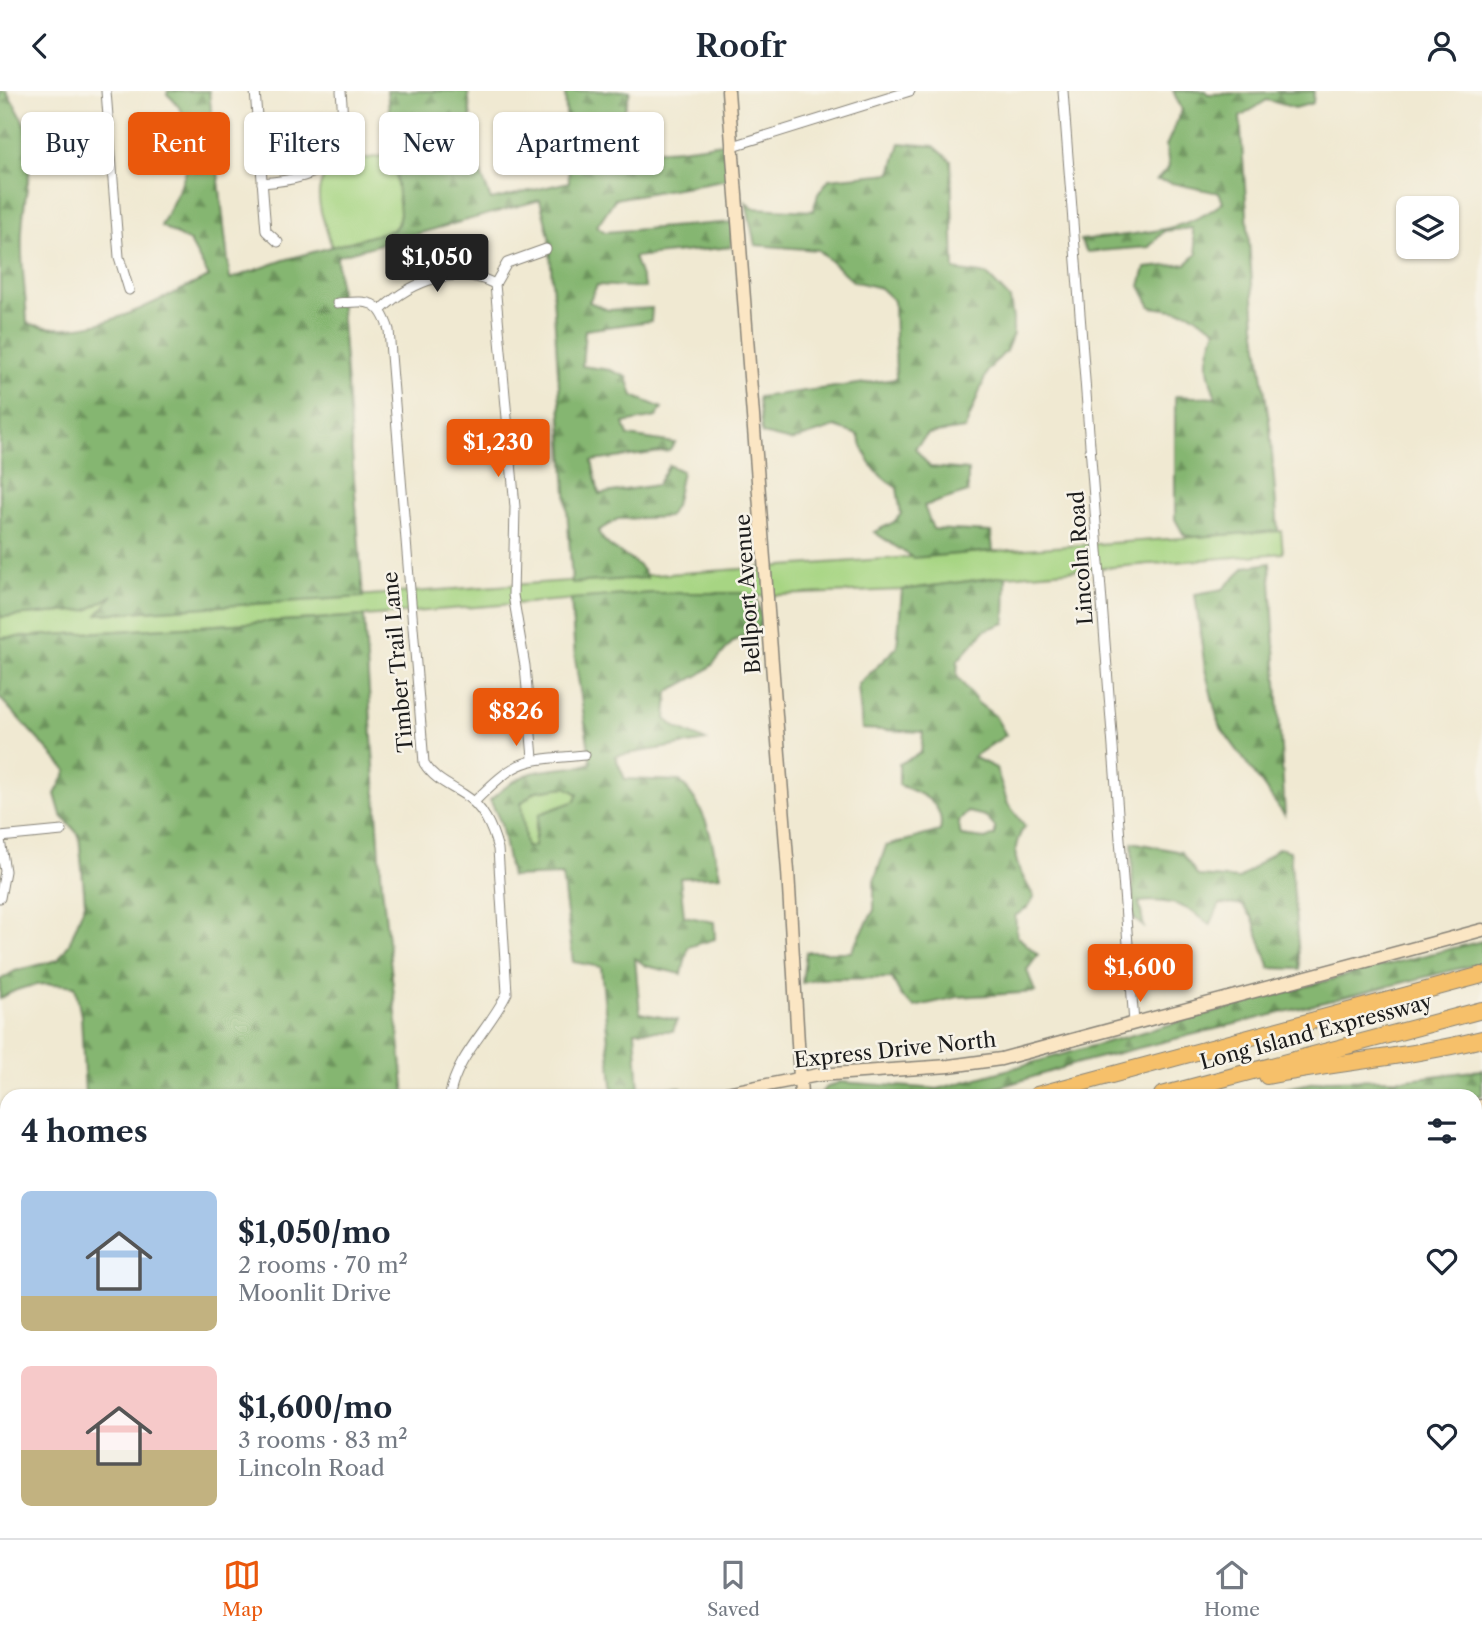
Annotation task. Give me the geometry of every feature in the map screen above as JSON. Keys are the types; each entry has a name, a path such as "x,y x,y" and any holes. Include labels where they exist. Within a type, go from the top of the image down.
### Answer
{"highway":[{"name":"Long Island Expressway","path":"1059,1089 1482,975"},
{"name":"Long Island Expressway","path":"1184,1089 1482,1010"},
{"path":"1188,1088 1357,1060 1412,1055 1482,1039"}],"main road":[{"name":"Bellport Avenue","path":"728,91 788,871 801,1089"},
{"name":"Express Drive North","path":"746,1089 800,1078 982,1063 1482,930"}],"street":[{"path":"106,91 119,257 129,291"},
{"path":"255,91 266,231 278,241"},
{"path":"262,183 307,177 333,157 341,142 344,121 341,91"},
{"path":"733,146 910,91"},
{"name":"Lincoln Road","path":"1063,91 1134,1023"},
{"path":"533,758 525,666 513,595 515,507 501,322 495,283 507,263 546,249"},
{"path":"337,303 362,301 382,309 404,291 436,279 476,275 495,283"},
{"name":"Timber Trail Lane","path":"382,309 391,351 421,747 431,774 474,801 489,824 498,849 507,993 498,1011 466,1057 451,1089"},
{"path":"474,801 502,774 533,758 585,755"},
{"path":"0,898 5,871 0,839 62,831"}],"green space":[{"path":"0,91 6,91 21,117 21,175 29,175 22,242 27,323 51,328 74,328 121,317 209,277 190,242 161,226 184,175 218,175 230,279 284,260 393,230 398,224 400,213 396,175 479,175 479,168 491,200 569,182 569,175 664,175 664,150 725,143 729,179 615,199 597,226 605,232 733,222 731,247 634,257 645,288 597,285 589,302 608,310 652,308 651,321 585,330 582,366 610,370 627,377 633,396 662,408 656,417 624,423 628,436 675,443 669,451 592,461 599,494 657,485 669,465 682,471 675,506 668,517 618,519 598,531 609,545 637,564 647,578 572,583 549,236 540,200 337,256 363,597 98,614 113,595 88,610 0,617"},
{"path":"168,91 209,91 211,112 182,112 167,94"},
{"path":"387,91 468,91 470,112 389,112"},
{"path":"565,91 630,91 624,112 566,112"},
{"path":"1173,91 1206,91 1208,94 1314,91 1313,103 1295,108 1267,100 1240,117 1255,325 1270,427 1278,531 1194,537 1184,535 1175,519 1175,396 1216,398 1208,363 1216,329 1188,312 1151,307 1140,286 1145,268 1186,264 1197,254 1192,228 1164,231 1149,247 1087,252 1080,240 1174,227 1208,213 1223,202 1219,193 1157,180 1169,167 1166,146 1182,110"},
{"path":"900,143 934,146 951,161 954,270 987,275 1010,299 1013,334 1006,351 988,370 965,429 928,434 915,448 930,467 968,470 968,492 924,506 933,529 991,532 993,551 913,558 874,532 894,522 901,514 897,488 872,466 858,435 835,427 791,441 762,434 758,397 896,379 894,301 880,288 853,281 818,250 755,245 746,202 752,208 813,211 818,194 829,179 891,173"},
{"path":"379,156 379,175 397,175 400,214 397,223 393,230 332,247 322,217 320,185 325,175 365,175 365,159"},
{"path":"1281,531 1283,553 1006,576 902,590 756,596 741,593 652,593 364,616 0,638 0,617 88,610 116,594 99,614"},
{"path":"1270,563 1285,816 1219,725 1205,669 1195,594 1223,589 1245,567"},
{"path":"1006,576 1005,623 985,630 958,660 957,676 978,703 995,716 1006,735 973,757 996,768 1008,804 1025,826 1016,845 1017,862 1034,897 1028,907 1015,916 1017,936 1038,955 1027,970 1035,992 958,997 914,1007 902,997 892,978 821,979 802,983 806,952 851,952 874,910 874,881 886,846 940,831 941,821 935,806 923,796 899,785 899,764 921,753 923,732 862,729 858,685 897,647 902,590","holes":["968,812 985,816 995,827 995,835 985,839 961,836 958,822"]},
{"path":"652,593 741,593 756,596 762,619 758,632 747,634 733,642 710,667 668,692 666,719 677,728 706,741 615,756 625,779 680,781 689,791 707,825 720,876 680,878 684,916 714,922 715,939 688,947 682,974 646,966 635,958 640,1013 677,1020 673,1031 635,1031 639,1089 612,1089 601,967 573,962 562,875 511,877 501,823 490,800 509,784 526,775 591,763 575,658 571,599","holes":["566,787 578,794 575,801 539,814 534,846 526,847 521,803 536,791"]},
{"path":"364,616 382,886 404,1089 85,1089 81,1016 75,986 36,985 0,999 0,980 15,971 58,960 69,944 85,903 79,835 61,815 55,794 67,771 0,698 0,638"},
{"path":"566,787 578,794 575,802 536,824 534,846 526,848 521,803 536,791"},
{"path":"1132,842 1181,852 1198,876 1239,879 1279,848 1290,851 1300,969 1270,968 1252,917 1242,905 1220,904 1210,925 1178,905 1139,902 1144,927 1133,918"},
{"path":"1482,941 1482,963 1078,1063 994,1089 938,1089 1362,971"},
{"path":"1482,1070 1482,1089 1282,1089 1326,1080 1408,1079"},
{"path":"840,1082 938,1089 824,1089"}]}
